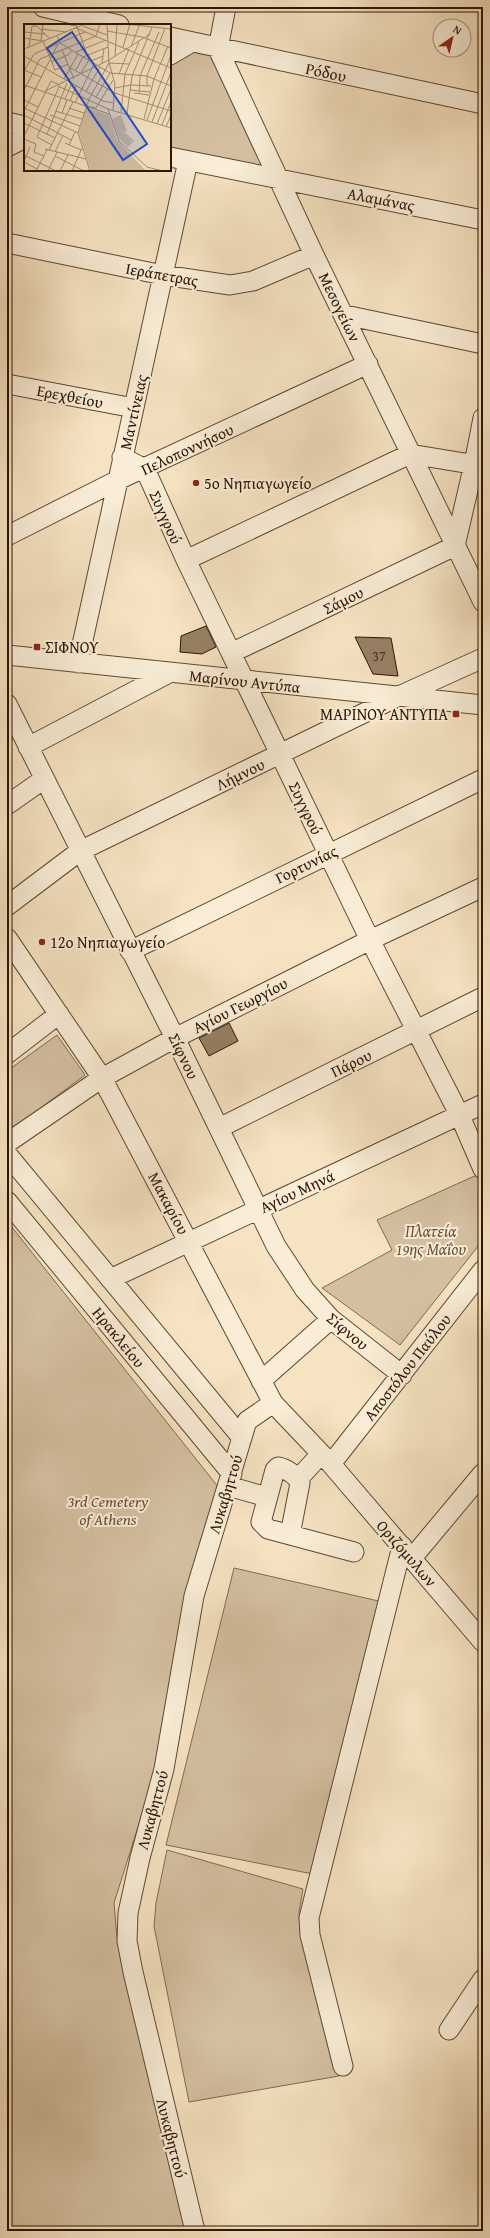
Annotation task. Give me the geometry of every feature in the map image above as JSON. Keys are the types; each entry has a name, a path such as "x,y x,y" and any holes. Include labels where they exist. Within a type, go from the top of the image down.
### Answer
{"street":[{"path":"43,7 115,24"},
{"path":"218,49 226,7"},
{"name":"Ρόδου","path":"171,37 218,49 483,104"},
{"path":"171,54 192,42"},
{"name":"Μεσογείων","path":"218,49 280,179 314,255 345,315 455,546 477,577 483,602"},
{"path":"7,122 24,126"},
{"path":"7,147 24,138"},
{"name":"Αλαμάνας","path":"179,159 483,220"},
{"name":"Μαντίνειας","path":"78,663 163,275 179,159"},
{"name":"Ιεράπετρας","path":"7,243 163,275 230,285 242,284 314,255"},
{"path":"345,315 483,344"},
{"name":"Πελοποννήσου","path":"7,536 118,480 145,469 368,364"},
{"name":"Ερεχθείου","path":"7,384 134,408"},
{"path":"455,546 479,465 483,418"},
{"path":"186,560 410,454 479,465"},
{"path":"122,457 145,469"},
{"name":"Συγγρού","path":"145,469 186,560 370,940 460,1116 483,1169"},
{"name":"Σάμου","path":"231,653 455,546"},
{"name":"Μαρίνου Αντύπα","path":"7,655 483,705"},
{"name":"Λήμνου","path":"7,906 80,851 281,755 400,696 483,658"},
{"path":"28,747 169,673"},
{"name":"Σίφνου","path":"8,708 175,1038 276,1246 300,1284 331,1319 402,1375"},
{"path":"7,805 44,779"},
{"name":"Γορτυνίας","path":"130,951 328,853 483,779"},
{"name":"Αγίου Γεωργίου","path":"7,1143 102,1078 175,1038 370,940 483,888"},
{"name":"Μακαρίου","path":"7,938 102,1078 273,1403 326,1459"},
{"name":"Πάρου","path":"219,1128 417,1032 483,997"},
{"path":"7,1054 59,1014"},
{"name":"Αγίου Μηνά","path":"110,1279 483,1104"},
{"path":"7,1154 242,1438"},
{"name":"Ηρακλείου","path":"7,1201 230,1480"},
{"name":"Αποστόλου Παύλου","path":"298,1479 326,1459 402,1375 483,1270"},
{"path":"261,1380 331,1319"},
{"name":"Λυκαβηττού","path":"195,2231 133,1972 127,1941 128,1914 140,1858 164,1769 194,1596 248,1421 273,1403"},
{"name":"Οριζόμυλων","path":"326,1459 483,1642"},
{"path":"290,1535 301,1490 298,1479 282,1467 278,1467 275,1470 261,1522 268,1529 290,1535 354,1552"},
{"path":"343,2066 310,1935 309,1918 407,1552 483,1473"},
{"path":"230,1480 267,1497"},
{"path":"449,2030 483,1979"}],"green space":[{"path":"193,48 216,55 271,172 171,151 171,60"},
{"path":"57,1035 85,1075 7,1133 7,1071"},
{"name":"Πλατεία 19ης Μαΐου","path":"479,1174 483,1183 483,1240 400,1345 322,1288 392,1250 377,1220"},
{"name":"3rd Cemetery of Athens","path":"7,1221 219,1488 154,1776 114,1903 117,1938 190,2231 7,2231"},
{"path":"234,1568 383,1602 323,1876 166,1845"},
{"path":"167,1850 303,1889 299,1912 300,1931 339,2076 189,2102 154,1926 156,1903"}],"building":[{"path":"206,626 216,647 202,654 180,652 181,636"},
{"path":"355,637 391,638 398,676 373,674"},
{"path":"229,1023 238,1041 209,1056 199,1038"}],"place":[{"name":"5ο Νηπιαγωγείο","path":"196,483"},
{"name":"ΣΙΦΝΟΥ","path":"37,647"},
{"name":"ΜΑΡΙΝΟΥ ΑΝΤΥΠΑ","path":"456,714"},
{"name":"12ο Νηπιαγωγείο","path":"42,942"}]}
